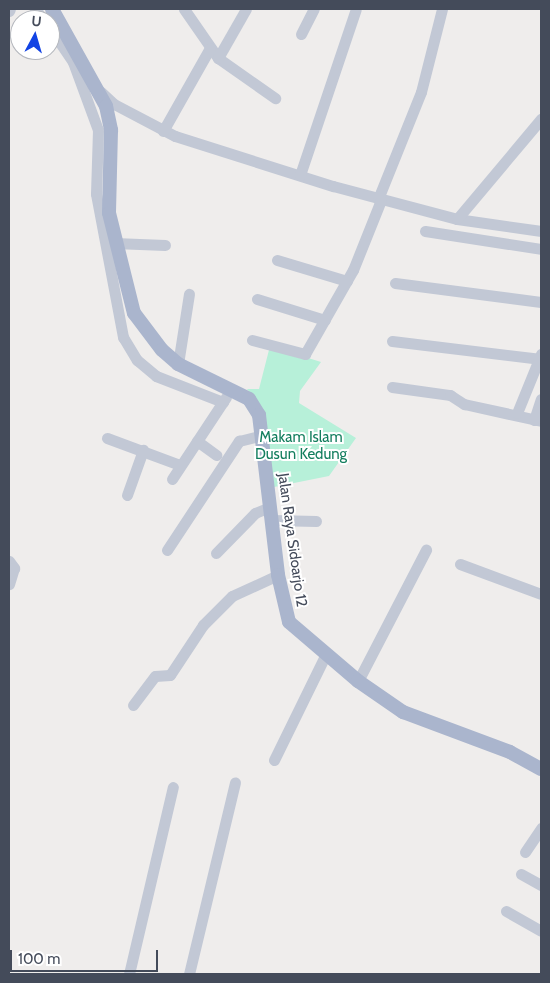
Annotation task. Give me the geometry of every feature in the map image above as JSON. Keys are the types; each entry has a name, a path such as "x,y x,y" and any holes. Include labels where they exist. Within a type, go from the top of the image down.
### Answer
{"main road":[{"name":"Jalan Raya Sidoarjo 12","path":"52,9 99,91 110,130 102,165 114,243 134,313 162,350 178,364 226,396 252,403 273,576 289,622 322,659 358,680 403,712 540,764"}],"street":[{"path":"184,9 218,58 275,98"},
{"path":"218,58 246,9"},
{"path":"301,34 314,9"},
{"path":"300,175 356,9"},
{"path":"252,340 305,354 325,320 347,281 421,92 442,9"},
{"path":"60,43 73,62 93,113 99,136 102,165 96,194 115,310 128,347 156,376 226,396 172,479"},
{"path":"163,131 210,48"},
{"path":"99,91 114,104 163,131 300,175 380,199 457,219 541,232"},
{"path":"457,219 541,119"},
{"path":"425,231 541,249"},
{"path":"114,243 165,245"},
{"path":"277,260 347,281"},
{"path":"395,282 541,302"},
{"path":"178,364 190,294"},
{"path":"257,299 325,320"},
{"path":"392,341 541,357 517,414"},
{"path":"392,387 450,395 464,404 538,420 541,399"},
{"path":"167,550 240,441 257,436"},
{"path":"107,438 180,465"},
{"path":"196,441 216,455"},
{"path":"127,495 143,450"},
{"path":"216,553 266,512 316,521"},
{"path":"358,680 426,550"},
{"path":"9,561 14,568 9,584"},
{"path":"460,564 541,594"},
{"path":"133,705 155,676 170,675 203,625 225,602 273,576"},
{"path":"274,760 322,659"},
{"path":"189,974 234,782"},
{"path":"129,974 173,787"},
{"path":"525,852 541,828"},
{"path":"521,874 541,885"},
{"path":"506,911 541,931"}],"green space":[{"name":"Makam Islam Dusun Kedung","path":"270,346 321,362 300,391 299,403 356,438 329,476 269,488 257,401 247,389 259,389"}]}
